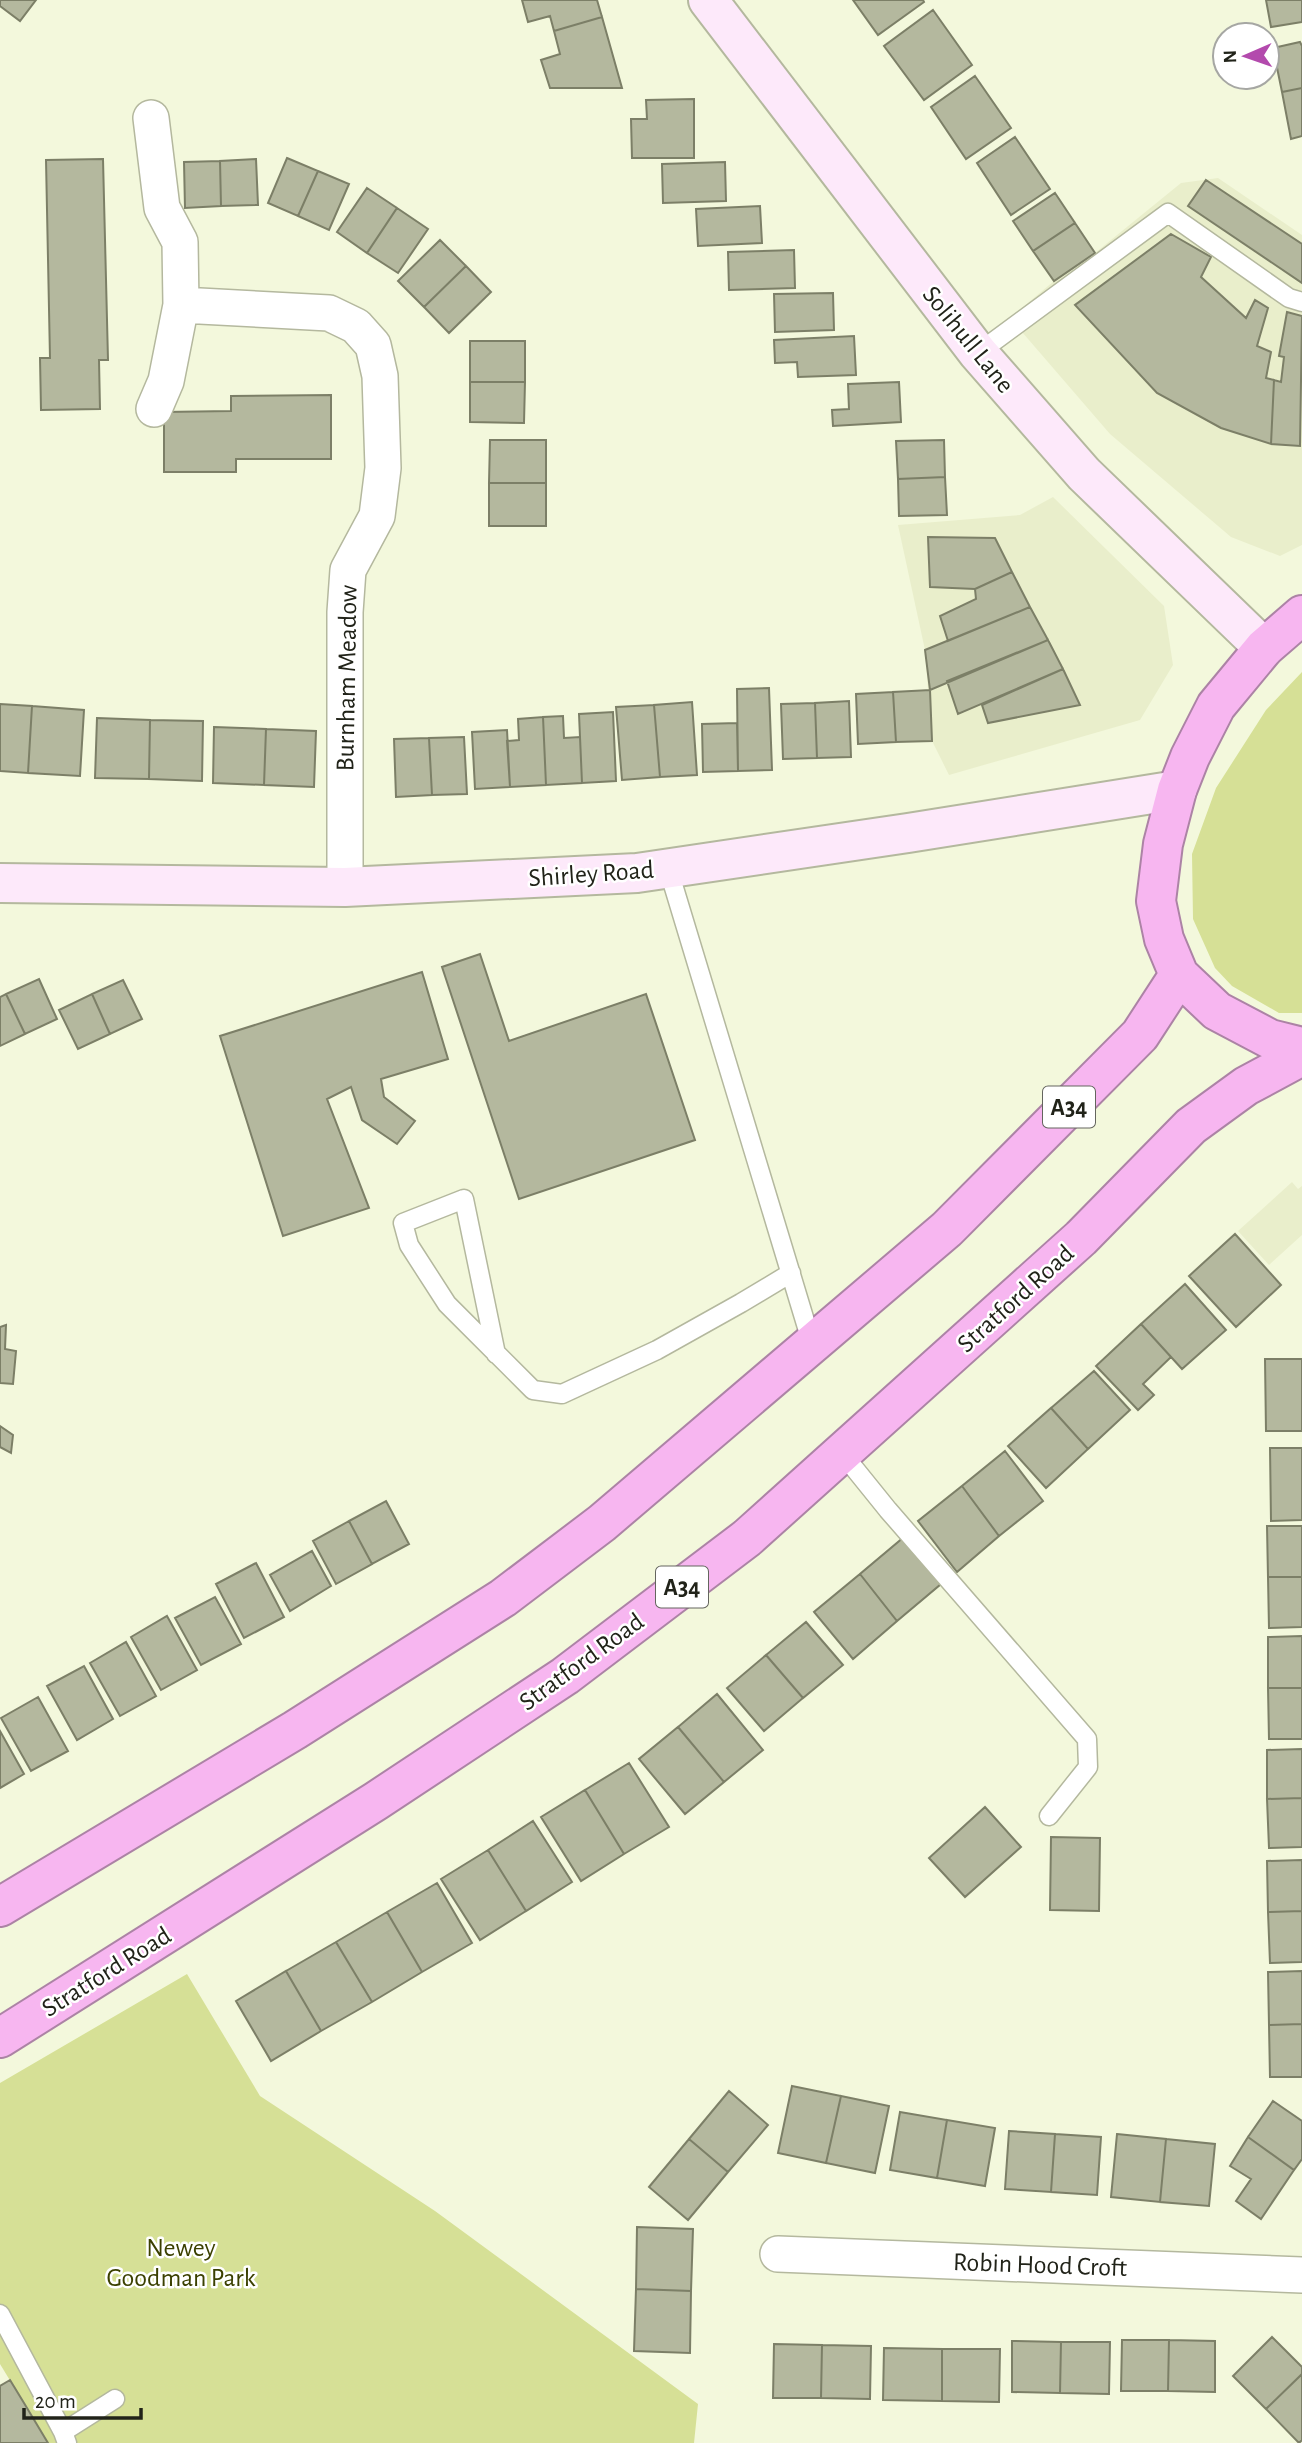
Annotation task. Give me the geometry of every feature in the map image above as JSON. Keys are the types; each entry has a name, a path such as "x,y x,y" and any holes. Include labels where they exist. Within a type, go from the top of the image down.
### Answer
{"highway":[{"path":"1302,615 1264,648 1216,706 1190,757 1177,790 1163,844 1156,901 1164,939 1179,975 1217,1011 1270,1039 1302,1047"},
{"name":"A34","path":"0,1907 296,1730 503,1598 602,1523 947,1229 1140,1035 1179,975"},
{"name":"Stratford Road","path":"0,2038 376,1801 565,1676 747,1538 1081,1238 1191,1126 1246,1086 1302,1056"}],"street":[{"name":"Solihull Lane","path":"708,0 978,353 1084,474 1264,648"},
{"path":"151,118 162,208 180,242 181,305 166,382 154,409"},
{"name":"Burnham Meadow","path":"181,305 329,313 356,326 373,345 380,376 383,468 377,516 348,570 345,653 345,887"},
{"name":"Shirley Road","path":"0,883 345,887 637,873 1177,790"},
{"name":"Robin Hood Croft","path":"778,2254 1302,2275"}],"lane":[{"path":"978,353 1168,213 1289,298 1302,302"},
{"path":"668,868 812,1344"},
{"path":"496,1354 464,1199 403,1223 409,1245 447,1304 496,1354 533,1390 562,1394 657,1350 791,1273"},
{"path":"842,1453 896,1520 1087,1739 1088,1767 1049,1816"},
{"path":"0,2314 65,2437 115,2399"}],"shaded area":[{"path":"1218,178 1302,235 1302,545 1280,556 1231,537 1110,434 1010,318 1181,183"},
{"path":"1053,497 1164,606 1173,665 1140,720 949,775 932,741 925,650 898,525 1020,515"},
{"path":"1292,1182 1298,1189 1302,1186 1302,1235 1269,1265 1238,1231"}],"green space":[{"path":"1302,672 1302,1013 1279,1013 1232,986 1215,968 1193,919 1192,854 1216,788 1266,710"},
{"name":"Newey Goodman Park","path":"187,1974 260,2096 435,2211 698,2404 694,2443 48,2443 0,2364 0,2083"}],"building":[{"path":"0,0 36,0 20,21 0,6"},
{"path":"522,0 597,0 602,17 554,31 550,16 528,22"},
{"path":"853,0 923,0 924,2 878,35"},
{"path":"1266,0 1302,0 1302,22 1281,25 1281,21 1270,21"},
{"path":"933,10 972,65 924,100 884,46"},
{"path":"602,17 622,88 550,88 541,60 560,54 554,31"},
{"path":"1300,42 1302,88 1282,92 1281,46"},
{"path":"975,76 1011,128 966,159 931,107"},
{"path":"1302,88 1302,136 1291,139 1282,92"},
{"path":"694,99 694,158 632,158 631,119 647,119 646,100"},
{"path":"1015,137 1050,189 1011,215 977,163"},
{"path":"287,158 318,171 298,216 268,203"},
{"path":"103,159 108,360 99,360 100,409 41,410 40,358 50,358 46,160"},
{"path":"256,159 258,205 221,206 220,161"},
{"path":"220,161 221,206 185,208 184,162"},
{"path":"725,162 726,201 663,203 662,164"},
{"path":"318,171 349,184 329,230 298,216"},
{"path":"1206,180 1302,244 1302,283 1188,206"},
{"path":"367,188 397,208 367,253 337,232"},
{"path":"1055,193 1075,223 1033,251 1013,221"},
{"path":"760,206 762,243 698,246 696,209"},
{"path":"397,208 428,229 398,273 367,253"},
{"path":"1075,223 1095,253 1054,281 1033,251"},
{"path":"1171,234 1211,257 1201,277 1246,318 1255,300 1268,308 1257,346 1271,352 1266,378 1274,380 1271,444 1221,428 1157,393 1075,305"},
{"path":"440,240 466,266 424,307 398,281"},
{"path":"794,250 795,288 729,290 728,252"},
{"path":"466,266 491,292 449,333 424,307"},
{"path":"833,293 834,330 775,332 774,294"},
{"path":"1287,312 1302,316 1300,446 1271,444 1274,380 1281,382 1284,357 1279,356"},
{"path":"854,336 856,375 798,377 797,362 775,363 774,340"},
{"path":"470,341 525,341 525,382 470,382"},
{"path":"470,382 525,382 524,423 470,422"},
{"path":"899,382 901,422 833,426 832,410 849,409 848,384"},
{"path":"331,395 331,459 236,459 236,472 164,472 164,412 231,411 231,396"},
{"path":"490,440 546,440 546,483 489,483"},
{"path":"944,440 945,477 898,479 896,441"},
{"path":"945,477 947,515 899,516 898,479"},
{"path":"489,483 546,483 546,526 489,526"},
{"path":"928,537 995,538 1012,572 975,589 930,587"},
{"path":"1012,572 1030,607 948,641 940,616 976,599 975,589"},
{"path":"1030,607 1048,640 930,690 925,650"},
{"path":"1048,640 1063,669 958,714 947,681"},
{"path":"1063,669 1080,705 988,723 982,705"},
{"path":"769,688 772,770 738,771 737,689"},
{"path":"930,690 932,741 896,742 893,692"},
{"path":"893,692 896,742 858,744 856,694"},
{"path":"849,701 851,757 817,758 815,703"},
{"path":"692,702 697,775 660,777 654,705"},
{"path":"815,703 817,758 783,759 781,704"},
{"path":"0,704 32,706 28,773 0,771"},
{"path":"654,705 660,777 622,780 616,707"},
{"path":"32,706 84,710 80,776 28,773"},
{"path":"613,712 616,781 582,783 579,714"},
{"path":"563,716 564,738 580,737 582,783 546,785 543,717"},
{"path":"543,717 546,785 510,787 507,741 519,740 518,719"},
{"path":"97,718 150,720 149,779 95,778"},
{"path":"150,720 203,721 202,781 149,779"},
{"path":"737,723 738,771 703,772 702,724"},
{"path":"214,727 266,729 264,785 213,783"},
{"path":"266,729 316,731 314,787 264,785"},
{"path":"507,730 510,787 475,789 472,732"},
{"path":"464,737 467,794 432,795 429,738"},
{"path":"429,738 432,795 396,797 394,739"},
{"path":"480,954 509,1041 646,994 695,1140 519,1199 442,967"},
{"path":"422,972 448,1059 381,1079 384,1097 415,1121 397,1144 362,1120 351,1087 327,1099 369,1208 283,1236 220,1036"},
{"path":"39,979 57,1019 25,1034 6,994"},
{"path":"123,980 142,1019 110,1034 92,994"},
{"path":"6,994 25,1034 0,1046 0,997"},
{"path":"92,994 110,1034 78,1049 59,1010"},
{"path":"1235,1234 1281,1285 1236,1327 1189,1276"},
{"path":"1185,1284 1226,1330 1182,1369 1141,1324"},
{"path":"1141,1324 1171,1357 1143,1384 1154,1395 1138,1410 1096,1366"},
{"path":"6,1325 5,1349 16,1351 13,1384 0,1383 0,1327"},
{"path":"1265,1359 1302,1359 1302,1431 1266,1431"},
{"path":"1094,1371 1130,1410 1088,1449 1051,1408"},
{"path":"1051,1408 1088,1449 1046,1488 1008,1446"},
{"path":"0,1426 13,1435 11,1453 0,1447"},
{"path":"1270,1448 1302,1448 1302,1520 1271,1521"},
{"path":"1005,1451 1043,1501 999,1536 962,1486"},
{"path":"962,1486 999,1536 957,1572 918,1521"},
{"path":"386,1501 409,1544 372,1564 349,1521"},
{"path":"349,1521 372,1564 336,1584 313,1541"},
{"path":"1267,1526 1302,1526 1302,1577 1268,1577"},
{"path":"904,1537 941,1584 897,1621 860,1574"},
{"path":"312,1551 331,1586 290,1611 270,1575"},
{"path":"256,1563 284,1617 244,1638 216,1584"},
{"path":"860,1574 897,1621 853,1659 814,1612"},
{"path":"1268,1577 1302,1577 1302,1627 1269,1628"},
{"path":"215,1597 241,1644 201,1665 175,1618"},
{"path":"167,1616 197,1670 161,1690 131,1637"},
{"path":"806,1622 843,1665 803,1698 766,1655"},
{"path":"1302,1636 1302,1688 1268,1688 1268,1637"},
{"path":"126,1642 156,1696 120,1716 90,1663"},
{"path":"766,1655 803,1698 764,1731 727,1688"},
{"path":"84,1666 113,1719 77,1740 47,1686"},
{"path":"1268,1688 1302,1688 1302,1739 1269,1739"},
{"path":"717,1694 763,1750 724,1782 678,1727"},
{"path":"38,1697 68,1751 31,1771 1,1718"},
{"path":"678,1727 724,1782 685,1814 639,1759"},
{"path":"0,1731 24,1774 0,1788"},
{"path":"1302,1749 1302,1798 1267,1799 1267,1750"},
{"path":"629,1763 669,1827 624,1854 585,1790"},
{"path":"585,1790 624,1854 581,1881 541,1817"},
{"path":"1302,1798 1302,1847 1269,1848 1267,1799"},
{"path":"985,1807 1021,1847 965,1897 929,1858"},
{"path":"533,1821 572,1882 526,1911 488,1850"},
{"path":"1051,1837 1100,1838 1099,1911 1050,1910"},
{"path":"488,1850 526,1911 480,1940 441,1879"},
{"path":"1302,1860 1302,1911 1268,1912 1267,1861"},
{"path":"437,1883 472,1943 422,1972 387,1912"},
{"path":"1302,1911 1302,1962 1270,1963 1268,1912"},
{"path":"387,1912 422,1972 372,2002 336,1942"},
{"path":"336,1942 372,2002 321,2031 286,1971"},
{"path":"286,1971 321,2031 271,2061 236,2001"},
{"path":"1302,1971 1302,2024 1269,2025 1268,1972"},
{"path":"1302,2024 1302,2077 1270,2077 1269,2025"},
{"path":"792,2086 841,2096 826,2163 778,2153"},
{"path":"729,2091 768,2125 728,2172 689,2139"},
{"path":"841,2096 889,2106 875,2173 826,2163"},
{"path":"1273,2101 1302,2121 1302,2159 1294,2170 1248,2137"},
{"path":"900,2112 947,2120 937,2178 890,2170"},
{"path":"947,2120 995,2128 985,2186 937,2178"},
{"path":"1009,2131 1055,2134 1051,2192 1005,2189"},
{"path":"1055,2134 1101,2137 1097,2195 1051,2192"},
{"path":"1117,2134 1166,2139 1160,2202 1111,2197"},
{"path":"1248,2137 1294,2170 1261,2219 1236,2201 1251,2179 1230,2166"},
{"path":"689,2139 728,2172 688,2220 649,2187"},
{"path":"1166,2139 1215,2144 1209,2206 1160,2202"},
{"path":"637,2227 693,2229 691,2291 636,2289"},
{"path":"636,2289 691,2291 690,2353 634,2351"},
{"path":"1272,2337 1302,2367 1302,2374 1266,2409 1233,2376"},
{"path":"1122,2340 1169,2340 1168,2391 1121,2391"},
{"path":"1169,2340 1215,2341 1215,2392 1168,2391"},
{"path":"1012,2341 1061,2342 1060,2393 1012,2392"},
{"path":"1061,2342 1110,2342 1109,2394 1060,2393"},
{"path":"774,2344 822,2345 821,2398 773,2398"},
{"path":"822,2345 871,2346 870,2399 821,2398"},
{"path":"884,2348 942,2349 942,2401 883,2400"},
{"path":"942,2349 1000,2349 999,2402 942,2401"},
{"path":"1302,2374 1302,2440 1299,2443 1266,2409"},
{"path":"10,2380 48,2443 0,2443 0,2386"}]}
